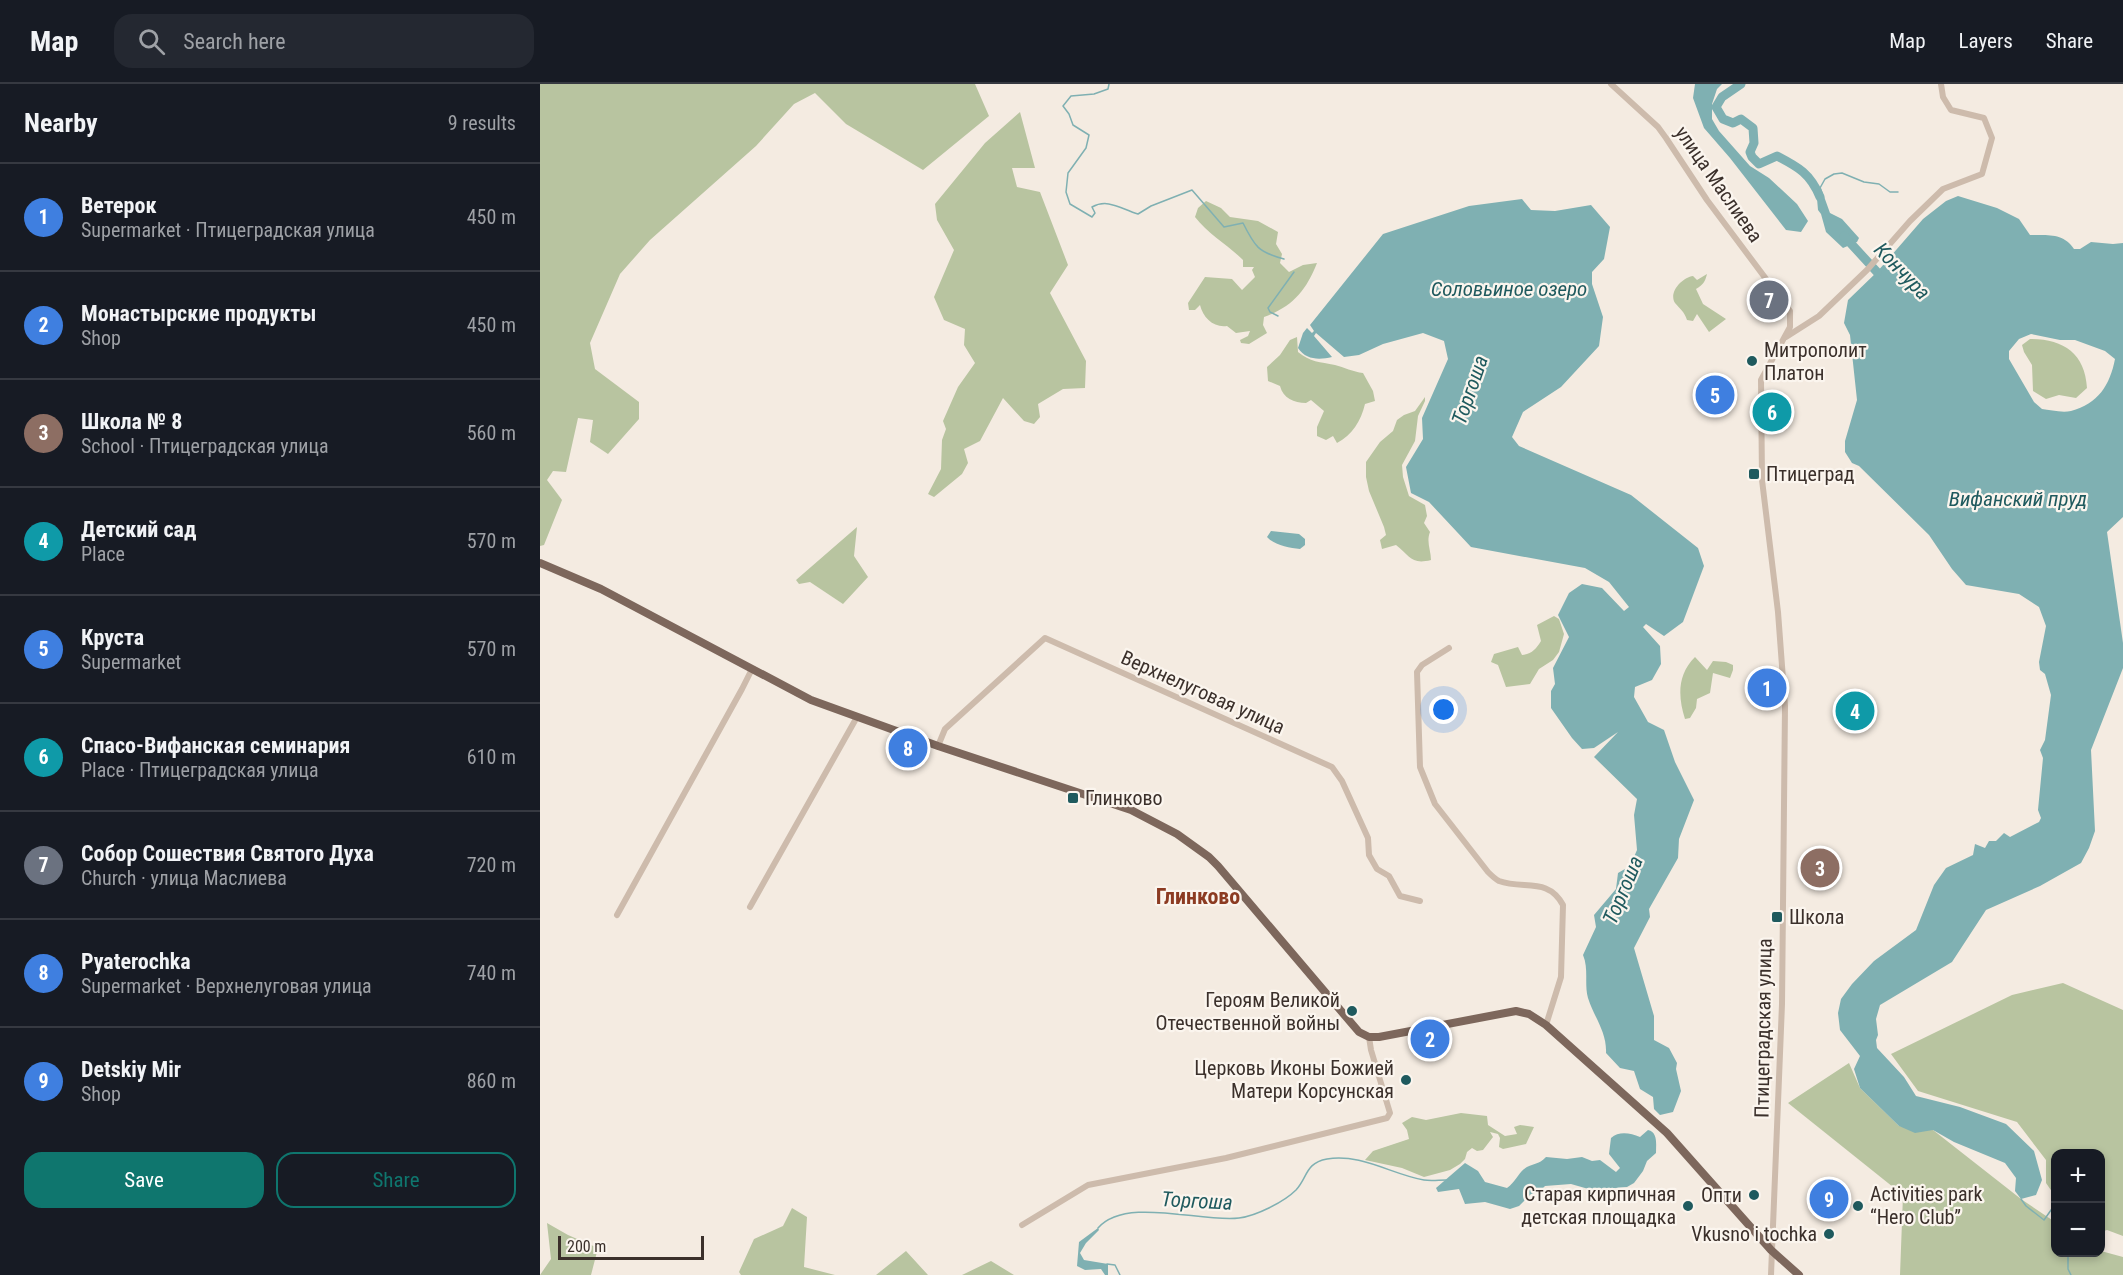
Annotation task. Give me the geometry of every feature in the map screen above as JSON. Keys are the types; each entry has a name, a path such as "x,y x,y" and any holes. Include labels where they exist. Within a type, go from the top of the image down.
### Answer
{"main road":[{"path":"540,563 601,589 811,700 938,746 1131,810 1192,844 1218,866 1359,1032 1370,1037 1401,1035 1508,1012 1529,1014 1546,1025 1667,1134 1771,1250 1799,1275"}],"street":[{"name":"улица Маслиева","path":"1611,84 1652,121 1666,138 1707,200 1790,311"},
{"path":"1784,338 1819,316 1867,270 1910,221 1943,189 1982,174 1992,138 1984,118 1951,110 1943,97 1941,84"},
{"name":"Птицеградская улица","path":"1772,1275 1771,1250 1782,1004 1785,706 1778,612 1762,480 1761,380 1790,327 1790,311"},
{"name":"Верхнелуговая улица","path":"938,746 945,729 1045,638 1332,767 1342,781 1368,838 1369,855 1377,869 1389,876 1400,896 1420,901"},
{"path":"1449,648 1422,665 1418,672 1420,767 1435,804 1488,872 1498,881 1545,887 1558,895 1563,905 1561,977 1546,1025"},
{"path":"617,915 752,669"},
{"path":"750,907 857,717"},
{"path":"1022,1225 1088,1185 1226,1158 1387,1118 1390,1113 1371,1050 1370,1037"}],"green space":[{"path":"540,84 975,84 989,116 923,170 846,124 815,93 794,104 756,146 650,240 620,274 590,343 595,369 639,402 639,419 608,454 590,442 593,420 578,418 566,472 553,471 547,480 562,500 544,545 540,546"},
{"path":"1020,112 1035,168 1012,168 1017,187 1040,192 1068,265 1050,293 1086,361 1085,388 1063,389 1038,404 1040,417 1034,424 1024,421 1003,398 980,441 964,449 968,463 962,474 934,497 928,494 941,469 942,440 946,429 943,421 958,387 975,363 964,345 965,329 944,320 934,297 954,250 937,220 935,204 985,143"},
{"path":"1206,201 1221,208 1230,217 1258,221 1278,232 1276,244 1282,254 1280,263 1289,272 1303,265 1317,263 1308,282 1297,297 1283,308 1264,317 1263,325 1267,333 1249,344 1241,343 1240,340 1248,336 1250,331 1236,333 1227,326 1214,324 1206,318 1200,305 1195,310 1189,310 1188,303 1205,277 1232,279 1242,290 1255,277 1252,270 1254,267 1243,267 1243,260 1195,217 1198,208"},
{"path":"1707,274 1703,283 1696,289 1703,304 1726,319 1709,332 1697,314 1693,321 1687,320 1673,299 1675,290 1685,279 1693,276 1697,280"},
{"path":"1297,337 1298,352 1302,355 1315,361 1363,373 1373,391 1375,401 1365,404 1355,427 1337,443 1333,436 1326,440 1317,436 1317,427 1324,411 1311,400 1306,403 1290,399 1280,386 1268,381 1267,367 1280,355 1290,340"},
{"path":"2030,339 2053,342 2070,350 2082,366 2087,388 2076,398 2059,395 2046,399 2033,391 2032,365 2022,345"},
{"path":"1425,397 1418,416 1415,441 1402,465 1409,496 1425,505 1427,516 1424,523 1430,532 1431,560 1419,561 1411,558 1396,545 1382,549 1380,540 1386,535 1369,491 1366,462 1380,442 1393,431 1397,420 1415,411"},
{"path":"857,527 854,556 868,577 843,604 810,582 799,584 796,580"},
{"path":"1554,616 1559,619 1564,634 1559,652 1553,660 1539,669 1530,684 1506,687 1498,665 1491,662 1494,654 1518,647 1522,655 1531,652 1541,641 1537,625"},
{"path":"1695,657 1707,670 1713,661 1733,665 1733,670 1730,678 1713,673 1710,693 1697,699 1696,708 1690,718 1685,719 1680,694 1682,679"},
{"path":"2063,983 2123,1010 2123,1236 2105,1231 2105,1149 2051,1149 2051,1190 2046,1183 2046,1160 2017,1122 1918,1091 1891,1054 2012,995"},
{"path":"1849,1063 1860,1088 1899,1126 1933,1130 2021,1199 2051,1219 2051,1257 2105,1257 2105,1252 2123,1257 2123,1275 1900,1275 1903,1195 1788,1103"},
{"path":"1461,1113 1487,1116 1488,1125 1505,1136 1517,1134 1514,1127 1520,1125 1534,1127 1526,1144 1503,1149 1499,1147 1498,1134 1490,1132 1493,1137 1483,1150 1477,1151 1472,1148 1460,1164 1450,1170 1424,1177 1402,1168 1365,1160 1373,1151 1409,1139 1402,1123 1412,1117 1426,1120"},
{"path":"792,1208 807,1217 804,1267 835,1275 741,1275 739,1272 754,1239 783,1226"},
{"path":"547,1223 598,1248 591,1275 540,1275 551,1259"},
{"path":"906,1251 928,1275 876,1275"},
{"path":"991,1261 1014,1275 962,1275"}],"water":[{"path":"1695,84 1722,84 1717,89 1712,104 1712,119 1719,131 1750,166 1769,178 1797,204 1808,221 1801,232 1786,230 1704,128 1693,98"},
{"path":"1816,187 1821,188 1830,213 1842,219 1859,238 1857,242 1843,248 1826,232 1818,210"},
{"name":"Вифанский пруд","path":"1958,196 1997,208 2019,219 2030,235 2049,235 2060,238 2074,249 2080,249 2091,242 2123,243 2123,517 2107,532 2123,643 2123,668 2091,750 2095,831 2081,863 2040,886 1986,910 1952,962 1880,1005 1876,1019 1877,1048 1904,1077 1916,1096 1960,1107 2006,1124 2034,1151 2042,1180 2036,1195 2021,1199 2015,1191 2016,1178 2005,1163 1954,1142 1933,1130 1915,1133 1899,1126 1860,1088 1854,1069 1860,1056 1840,1030 1838,1013 1841,999 1852,984 1874,961 1916,930 1934,885 1946,868 1973,855 1975,844 1985,848 1989,841 1996,841 2004,833 2010,837 2039,822 2041,818 2038,810 2043,758 2040,750 2045,740 2051,695 2045,674 2040,670 2039,662 2046,626 2039,607 2019,594 1966,585 1929,535 1859,466 1852,463 1845,452 1845,441 1857,400 1850,335 1844,323 1848,300 1877,272 1923,219 1946,201","holes":["2031,334 2060,340 2075,340 2105,351 2115,359 2110,377 2101,392 2089,404 2067,412 2042,409 2034,402 2009,359 2009,351 2019,339"]},
{"name":"Соловьиное озеро","path":"1522,199 1531,210 1555,211 1591,205 1610,227 1604,259 1592,272 1592,284 1603,317 1599,346 1561,387 1523,412 1512,437 1519,446 1631,495 1698,548 1704,566 1683,622 1664,636 1646,624 1643,627 1660,646 1661,664 1652,680 1635,687 1634,697 1648,722 1664,730 1675,762 1694,800 1679,839 1678,858 1649,909 1650,917 1634,948 1654,1016 1654,1040 1669,1048 1677,1063 1676,1069 1681,1091 1673,1112 1660,1115 1654,1109 1653,1097 1640,1089 1634,1071 1620,1068 1606,1053 1602,1031 1588,998 1583,955 1596,927 1594,915 1616,889 1618,873 1630,866 1637,850 1634,815 1637,799 1594,757 1618,732 1594,748 1582,749 1551,708 1551,691 1555,684 1553,668 1569,637 1558,615 1569,593 1582,584 1602,588 1624,611 1629,607 1609,582 1585,568 1471,547 1429,502 1411,493 1406,467 1423,439 1422,418 1448,359 1444,341 1423,333 1383,344 1359,355 1344,357 1316,333 1314,336 1332,357 1313,358 1305,355 1298,348 1303,333 1307,328 1312,333 1314,331 1310,325 1383,234 1469,206"},
{"path":"1271,531 1299,534 1305,539 1305,545 1300,549 1278,544 1267,537"},
{"path":"1648,1130 1655,1136 1656,1153 1647,1161 1634,1183 1627,1187 1592,1190 1571,1184 1545,1186 1531,1194 1519,1206 1510,1209 1485,1202 1465,1204 1459,1189 1438,1192 1436,1188 1465,1163 1478,1171 1485,1182 1507,1188 1524,1169 1546,1157 1567,1159 1582,1157 1592,1161 1600,1160 1616,1172 1620,1168 1609,1154 1611,1138 1625,1133 1640,1137"},
{"path":"1098,1228 1099,1230 1080,1253 1084,1260 1108,1264 1108,1275 1105,1275 1101,1269 1085,1270 1077,1266 1079,1242"}],"waterway":[{"name":"Торгоша","path":"1109,84 1108,89 1094,94 1071,96 1063,106 1073,125 1089,135 1086,148 1068,173 1066,192 1070,204 1092,217 1095,213 1092,207 1104,204 1115,205 1138,214 1151,206 1192,190 1224,227 1243,223 1258,247 1268,254 1284,259"},
{"name":"Кончура","path":"1741,84 1722,97 1716,107 1723,119 1733,123 1741,119 1753,128 1754,143 1750,152 1759,164 1777,156 1808,176 1820,197"},
{"path":"1820,188 1825,179 1842,173 1864,182 1879,184 1890,192 1898,192"},
{"name":"Кончура","path":"1844,236 1877,272"},
{"name":"Торгоша","path":"1278,316 1270,312 1268,308 1294,272"},
{"name":"Торгоша","path":"1098,1228 1111,1219 1145,1212 1223,1219 1253,1214 1291,1195 1311,1167 1327,1159 1352,1159 1424,1180 1447,1180"},
{"path":"2021,1199 2044,1220 2051,1210"},
{"path":"2068,1257 2068,1269 2071,1275"},
{"name":"Торгоша","path":"1107,1264 1115,1265 1120,1275"}],"place":[{"name":"Собор Сошествия Святого Духа","path":"1769,300"},
{"name":"Митрополит Платон","path":"1752,361"},
{"name":"Круста","path":"1715,395"},
{"name":"Спасо-Вифанская семинария","path":"1772,412"},
{"name":"Птицеград","path":"1754,474"},
{"name":"Ветерок","path":"1767,688"},
{"name":"Детский сад","path":"1855,711"},
{"name":"Pyaterochka","path":"908,748"},
{"name":"Глинково","path":"1073,798"},
{"name":"Школа № 8","path":"1820,868"},
{"name":"Школа","path":"1777,917"},
{"name":"Героям Великой Отечественной войны","path":"1352,1011"},
{"name":"Монастырские продукты","path":"1430,1039"},
{"name":"Церковь Иконы Божией Матери Корсунская","path":"1406,1080"},
{"name":"Опти","path":"1754,1195"},
{"name":"Detskiy Mir","path":"1829,1199"},
{"name":"Старая кирпичная детская площадка","path":"1688,1206"},
{"name":"Activities park “Hero Club”","path":"1858,1206"},
{"name":"Vkusno i tochka","path":"1829,1234"}],"district":[{"name":"Глинково","path":"1198,896"}]}
